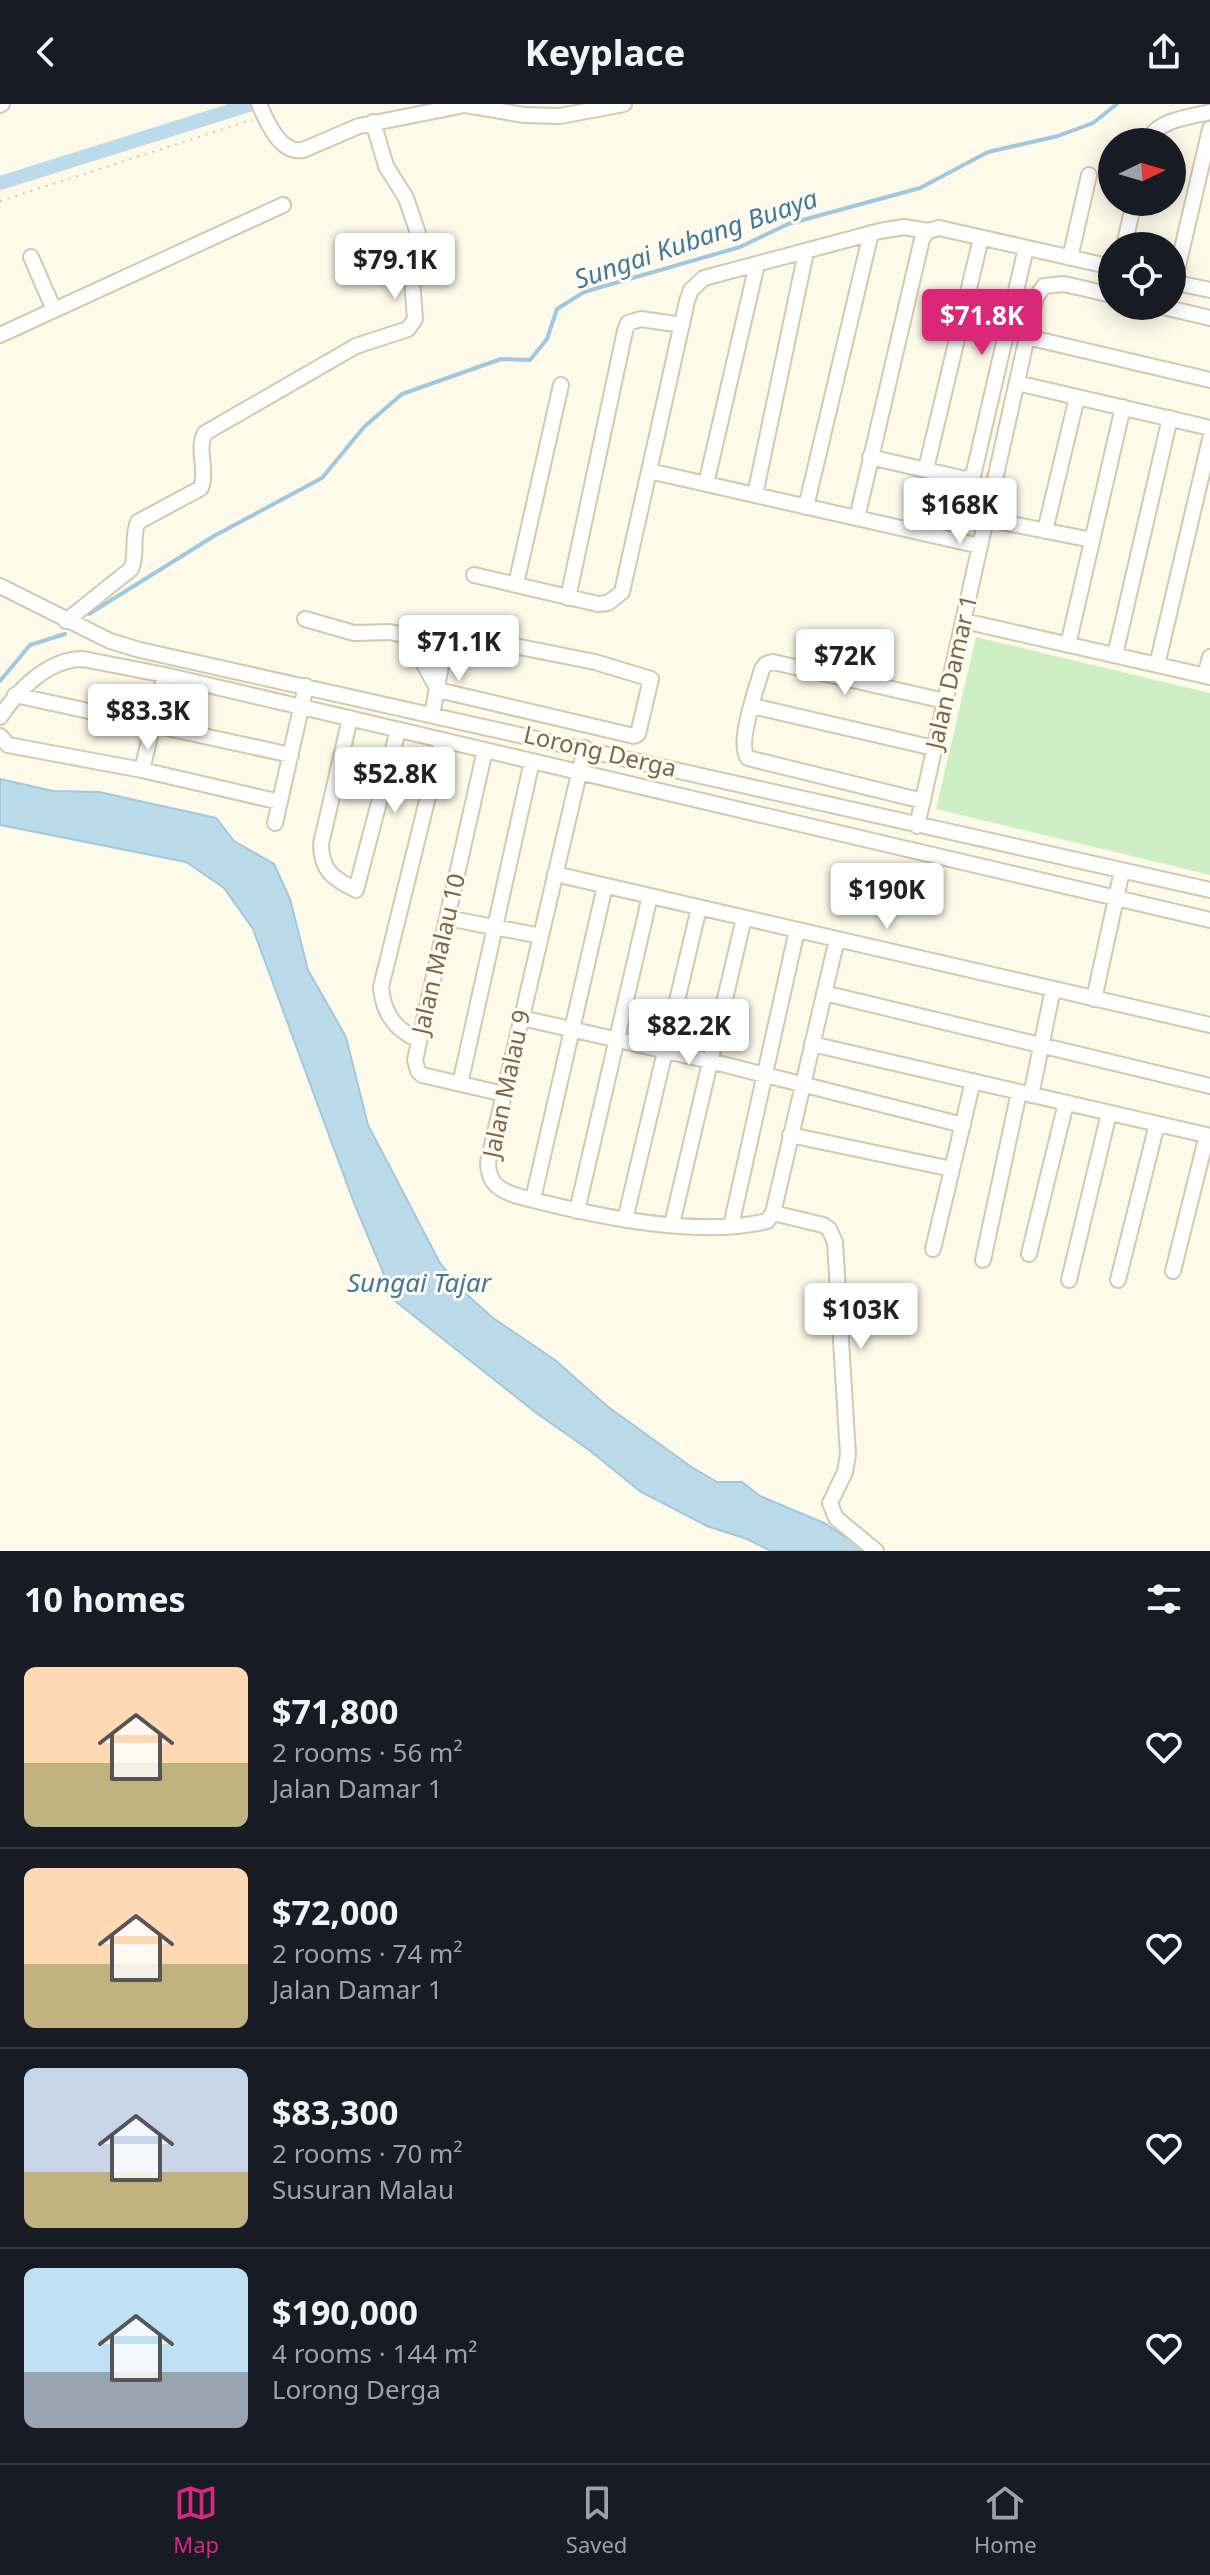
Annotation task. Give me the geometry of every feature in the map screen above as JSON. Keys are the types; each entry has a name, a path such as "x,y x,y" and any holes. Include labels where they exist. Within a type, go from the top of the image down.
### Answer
{"street":[{"path":"262,111 283,145 295,152 373,122 465,105 524,115 560,116 624,104"},
{"path":"1158,128 1210,112"},
{"path":"66,621 131,569 135,561 134,529 138,522 201,488 204,479 202,440 205,433 356,346 408,329 415,319 412,280 419,236 406,198 386,166 373,122"},
{"path":"1185,232 1210,129"},
{"path":"1070,258 1089,175"},
{"path":"0,335 283,205"},
{"path":"474,575 598,604 608,603 622,592 691,290 704,278 904,227 928,231 939,228 1098,264"},
{"path":"857,518 922,239 928,231"},
{"path":"806,507 871,233"},
{"path":"926,469 981,238"},
{"path":"870,457 965,479 973,476 1026,248"},
{"path":"755,495 806,252"},
{"path":"31,257 54,310"},
{"path":"706,484 757,264"},
{"name":"Jalan Damar 1","path":"917,826 1036,297 1044,286 1064,284 1098,292"},
{"path":"1186,285 1210,290"},
{"path":"1186,312 1210,318"},
{"path":"568,598 628,323 641,319 682,325"},
{"path":"1027,337 1210,380"},
{"path":"1017,383 1210,428"},
{"path":"516,584 561,385"},
{"path":"1045,531 1077,397"},
{"path":"1068,645 1123,407"},
{"path":"1115,655 1170,418"},
{"path":"1157,665 1210,439"},
{"path":"649,471 980,546"},
{"path":"986,519 1092,540"},
{"name":"Lorong Derga","path":"0,586 66,621 110,641 140,650 1210,890"},
{"path":"305,619 354,633 390,632 404,635 415,647 438,690 634,736 638,734 651,682 650,676 595,662 459,635 448,642 438,690 432,715"},
{"path":"964,621 1208,677 1210,657"},
{"path":"0,717 15,695 54,666 74,659 165,675 1210,920"},
{"path":"923,801 748,758 743,747 752,706 762,669 773,662 945,701"},
{"path":"142,770 165,675"},
{"path":"275,823 306,686"},
{"path":"15,695 291,755"},
{"path":"752,706 934,748"},
{"path":"350,718 321,854 330,876 356,890 398,730"},
{"path":"4,740 280,802"},
{"path":"419,1040 404,1033 392,1021 382,998 381,987 442,740"},
{"name":"Jalan Malau 9","path":"585,748 488,1172 492,1181 504,1191 577,1211 625,1220 731,1226 767,1221 773,1213"},
{"name":"Jalan Malau 10","path":"485,750 415,1060 422,1075 504,1094"},
{"path":"460,1084 532,761"},
{"path":"1094,999 1122,871"},
{"path":"555,874 1210,1025"},
{"path":"533,1199 605,886"},
{"path":"577,1211 650,896"},
{"path":"625,1220 699,908"},
{"path":"447,918 541,936"},
{"path":"672,1224 744,918"},
{"path":"731,1226 797,930"},
{"path":"837,939 773,1213 823,1225 829,1229 835,1242 848,1455 845,1472 830,1503 836,1518 876,1551"},
{"path":"983,1260 1025,1093 1041,1046 1053,989"},
{"path":"824,993 1210,1086"},
{"path":"522,1018 710,1061 963,1125"},
{"path":"812,1044 1208,1136 1173,1271"},
{"path":"933,1249 973,1081"},
{"path":"1029,1254 1066,1103"},
{"path":"1069,1280 1109,1113"},
{"path":"1118,1280 1157,1124"},
{"path":"790,1135 952,1169"}],"path":[{"path":"0,201 262,111"}],"green space":[{"path":"976,637 1210,693 1210,875 936,809"}],"water":[{"name":"Sungai Tajar","path":"0,779 53,791 99,792 216,818 234,841 274,864 290,899 308,970 346,1037 368,1125 440,1263 464,1292 493,1318 555,1360 607,1406 690,1466 717,1482 742,1482 760,1496 824,1523 867,1551 771,1551 747,1539 707,1526 641,1492 395,1301 354,1203 253,929 224,888 186,862 0,825"}],"waterway":[{"path":"0,183 252,104"},
{"name":"Sungai Kubang Buaya","path":"89,614 214,536 322,478 364,427 402,394 501,359 530,360 547,339 557,309 584,292 740,247 788,224 920,188 988,152 1058,136 1093,123 1117,104"},
{"name":"Sungai Kubang Buaya","path":"0,681 30,645 65,634"}]}
